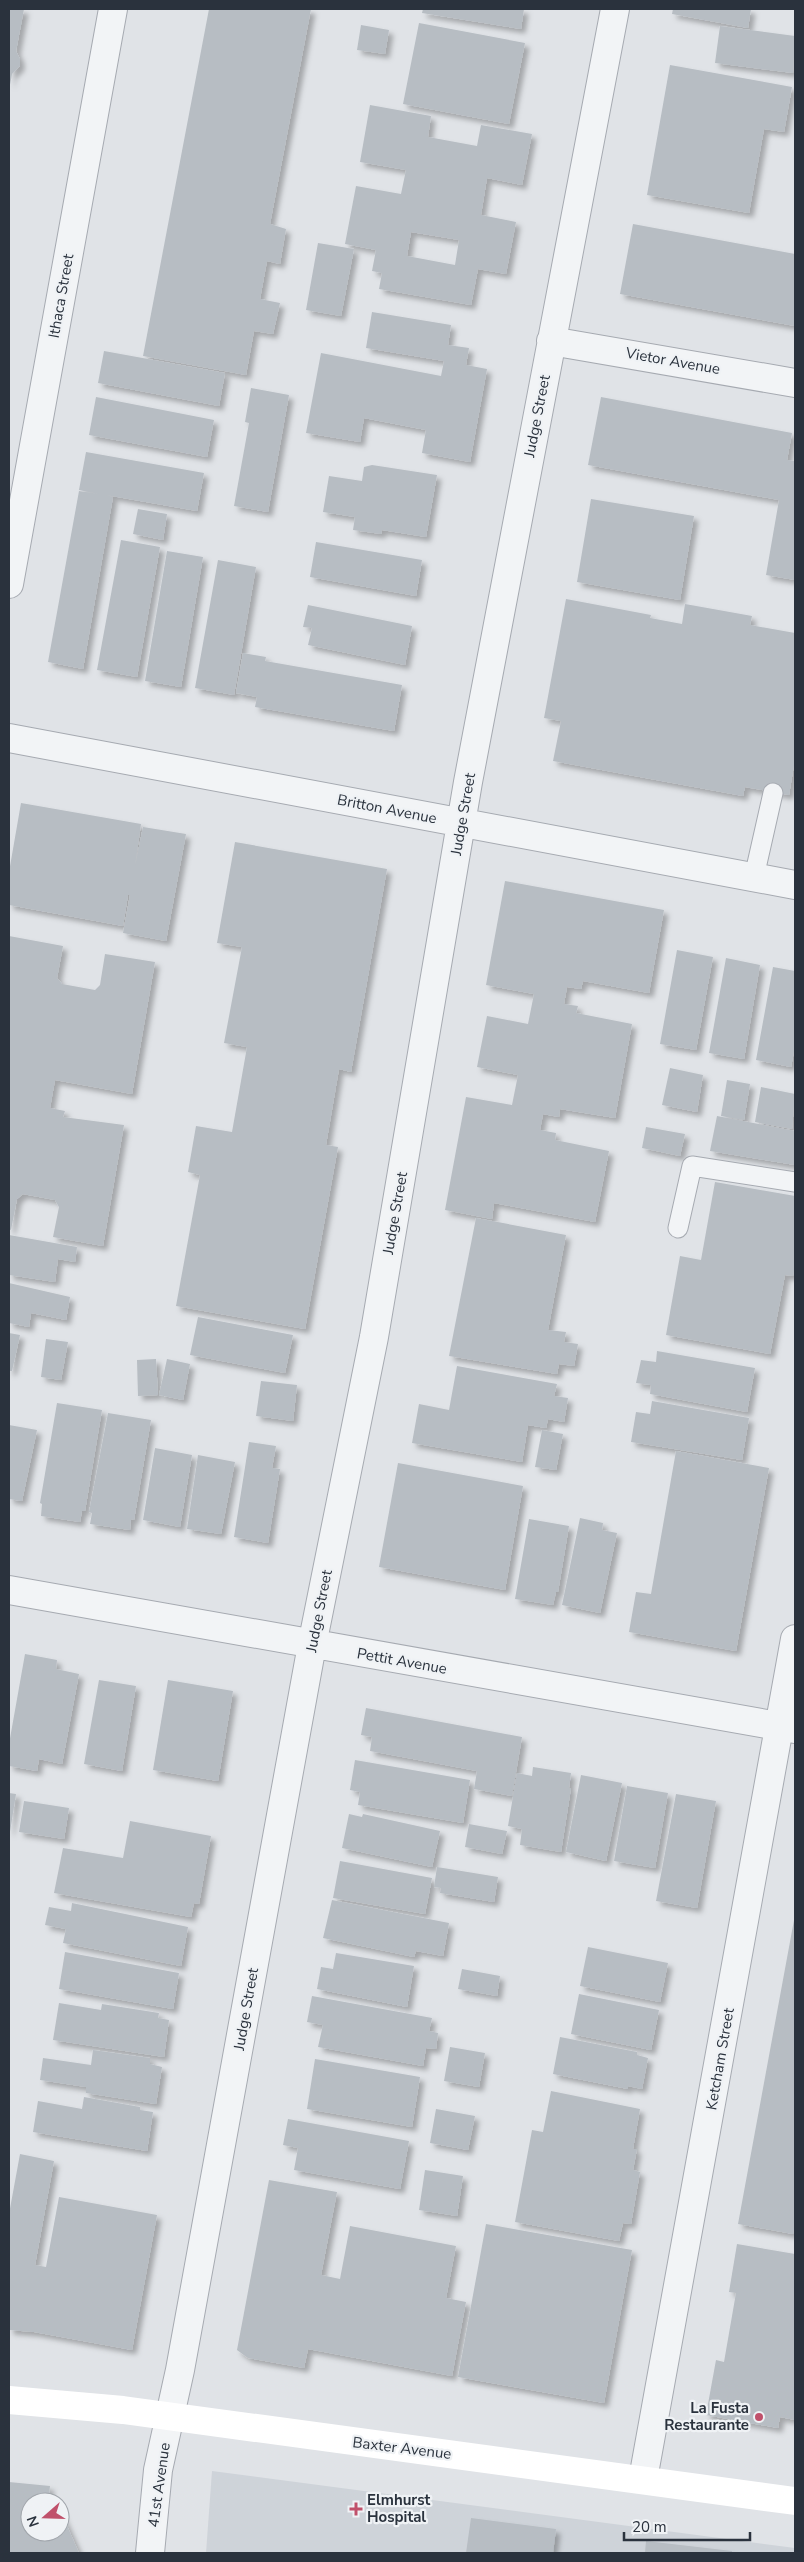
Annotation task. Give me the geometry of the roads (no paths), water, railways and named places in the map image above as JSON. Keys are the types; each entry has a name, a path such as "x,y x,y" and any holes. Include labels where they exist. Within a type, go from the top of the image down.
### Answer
{"street":[{"name":"Ithaca Street","path":"9,584 112,9"},
{"name":"Judge Street","path":"170,2416 180,2370 312,1645 374,1336 461,823 615,9"},
{"name":"Vietor Avenue","path":"551,341 795,383"},
{"name":"Britton Avenue","path":"9,738 795,885"},
{"name":"Pettit Avenue","path":"9,1590 788,1728"},
{"name":"Ketcham Street","path":"643,2479 788,1728 795,1640"},
{"name":"Baxter Avenue","path":"9,2400 170,2416 795,2501"},
{"name":"41st Avenue","path":"150,2553 158,2470 170,2416"}],"lane":[{"path":"754,877 773,792"},
{"path":"678,1228 692,1166 795,1182"}],"place":[{"name":"La Fusta Restaurante","path":"759,2417"},
{"name":"Elmhurst Hospital","path":"356,2509"}]}
